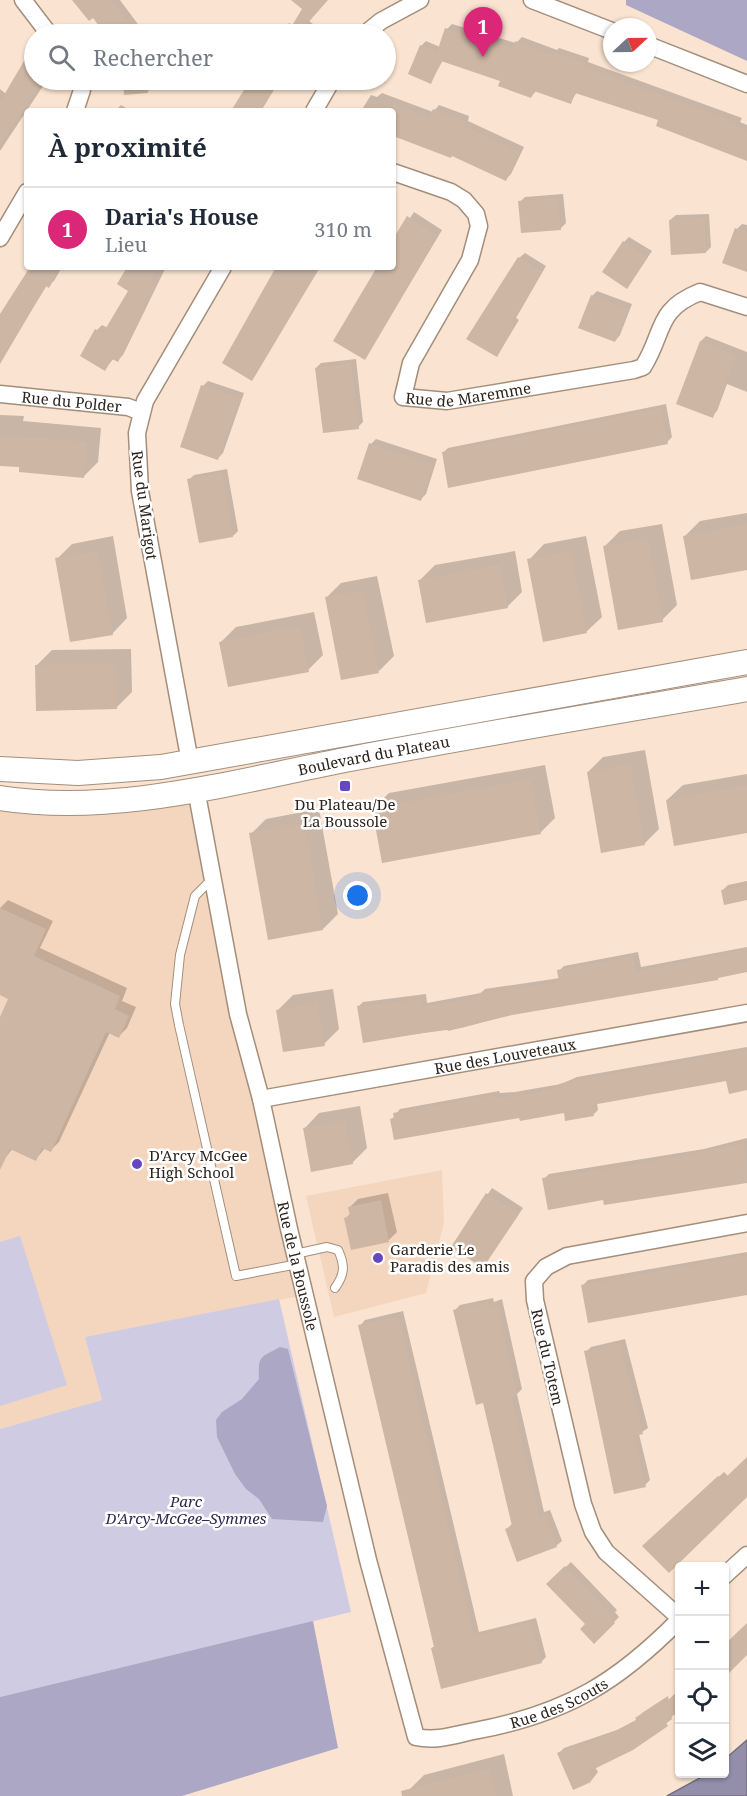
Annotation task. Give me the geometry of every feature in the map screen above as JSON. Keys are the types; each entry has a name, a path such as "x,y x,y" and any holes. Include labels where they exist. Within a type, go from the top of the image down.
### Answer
{"main road":[{"name":"Boulevard du Plateau","path":"0,769 78,773 190,762 747,662"},
{"name":"Boulevard du Plateau","path":"0,798 76,802 164,795 747,689"},
{"path":"190,762 195,789"}],"street":[{"path":"23,0 41,24"},
{"path":"378,24 420,0"},
{"path":"532,0 603,28"},
{"path":"657,49 747,84"},
{"path":"76,108 82,90"},
{"path":"316,108 326,90"},
{"name":"Rue de Maremme","path":"396,173 451,192 464,200 476,214 479,226 470,260 411,363 404,397 447,401 634,370 643,367 664,320 679,301 700,292 747,307"},
{"path":"0,238 24,197"},
{"name":"Rue du Marigot","path":"190,762 140,491 136,451 141,412 161,372 222,270"},
{"name":"Rue du Polder","path":"0,394 128,407 141,412"},
{"name":"Rue de la Boussole","path":"195,789 238,1014 261,1099 296,1259 368,1560 416,1737"},
{"name":"Rue des Louveteaux","path":"261,1099 747,1013"},
{"name":"Rue du Totem","path":"678,1616 615,1562 593,1532 583,1504 535,1300 534,1281 546,1267 567,1256 747,1223"},
{"path":"729,1571 747,1555"},
{"name":"Rue des Scouts","path":"416,1737 431,1740 508,1725 565,1704 622,1672 675,1623"}],"lane":[{"path":"212,879 195,896 180,955 176,1004 236,1276 296,1259 327,1247 338,1250 344,1264 342,1277 335,1288"}],"shaded area":[{"path":"626,0 747,0 747,61 657,18 626,5"},
{"name":"D'Arcy McGee High School","path":"196,789 305,1295 86,1337 102,1400 0,1429 0,798"},
{"name":"Garderie Le Paradis des amis","path":"442,1170 444,1223 426,1293 334,1317 306,1196"},
{"path":"280,1347 288,1349 327,1506 323,1522 272,1519 259,1499 246,1489 235,1474 217,1437 216,1420 222,1412 242,1399 259,1379 259,1365 262,1358"},
{"path":"313,1621 338,1748 182,1796 0,1796 0,1697"},
{"path":"747,1740 747,1796 667,1796 700,1778 729,1778 729,1756"}],"green space":[{"path":"20,1236 67,1385 0,1406 0,1242"},
{"name":"Parc D'Arcy-McGee–Symmes","path":"279,1299 351,1612 0,1697 0,1429 102,1400 85,1337"}],"building":[{"path":"72,0 111,0 129,24 98,24 93,18 89,21"},
{"path":"291,0 328,0 307,24 293,24 302,9"},
{"path":"445,28 513,48 515,41 552,55 553,52 585,63 584,67 737,123 736,127 747,131 747,161 656,126 658,120 575,93 571,104 534,91 531,98 498,86 500,81 441,61 431,84 408,74 420,45 437,52"},
{"path":"24,61 24,90 37,90 0,145 0,102"},
{"path":"124,90 147,90 148,93 124,95"},
{"path":"244,90 273,90 262,108 233,108"},
{"path":"393,104 429,117 433,109 465,121 463,126 520,152 506,181 452,156 451,158 396,137 396,108 393,108"},
{"path":"558,198 561,230 521,233 518,201"},
{"path":"407,216 438,236 365,360 333,341 375,270 396,270 396,234"},
{"path":"705,218 706,253 671,255 669,220"},
{"path":"735,228 747,232 747,272 722,263"},
{"path":"623,241 648,257 627,289 602,272"},
{"path":"518,257 542,271 512,324 515,326 497,357 466,339"},
{"path":"28,270 59,270 49,288 46,286 0,364 0,314"},
{"path":"125,270 156,271 151,280 157,283 142,308 145,310 118,362 112,359 105,371 80,356 95,329 103,333 128,291 117,284"},
{"path":"274,270 318,270 252,381 222,363"},
{"path":"591,295 628,309 615,342 578,328"},
{"path":"700,341 736,355 713,418 676,404"},
{"path":"351,363 359,429 323,433 315,368"},
{"path":"201,385 240,398 218,460 180,447"},
{"path":"661,408 668,444 448,488 442,452"},
{"path":"0,435 87,442 84,478 19,472 19,467 0,466"},
{"path":"369,443 433,464 421,501 357,479"},
{"path":"222,473 233,537 199,543 187,479"},
{"path":"747,524 747,570 691,580 683,536"},
{"path":"648,538 663,622 618,630 603,546"},
{"path":"98,551 113,635 70,642 55,558"},
{"path":"571,551 587,633 543,642 527,559"},
{"path":"500,565 508,608 426,623 418,580"},
{"path":"363,590 379,673 341,680 325,597"},
{"path":"300,626 309,672 228,687 219,642"},
{"path":"116,663 117,709 36,711 35,665"},
{"path":"630,764 645,845 601,853 587,772"},
{"path":"530,779 541,834 382,863 372,808"},
{"path":"747,785 747,833 674,846 666,800"},
{"path":"304,823 323,930 268,940 249,833"},
{"path":"747,885 747,900 724,905 721,890"},
{"path":"0,908 46,929 34,956 120,996 115,1009 129,1016 119,1038 106,1032 51,1152 42,1148 36,1161 10,1149 0,1170 0,1017 8,999 0,995"},
{"path":"747,949 747,972 718,978 718,980 512,1015 448,1031 447,1029 363,1043 357,1006 421,999 422,1007 479,997 479,993 559,982 557,970 634,956 636,971"},
{"path":"318,1003 325,1046 283,1052 276,1010"},
{"path":"747,1050 747,1090 729,1094 726,1081 592,1105 594,1116 565,1121 564,1113 520,1121 519,1118 394,1140 390,1119 394,1118 393,1113 494,1095 495,1098 509,1097 560,1088 559,1084 570,1081"},
{"path":"345,1120 353,1164 311,1172 303,1128"},
{"path":"744,1143 747,1183 604,1205 603,1200 548,1210 542,1178 631,1165"},
{"path":"486,1193 519,1214 483,1268 451,1247"},
{"path":"381,1200 389,1242 351,1250 344,1218 350,1216 348,1207"},
{"path":"747,1255 747,1295 588,1323 581,1285"},
{"path":"488,1302 489,1306 497,1304 517,1395 512,1397 539,1516 545,1514 557,1547 517,1562 505,1529 512,1526 483,1403 476,1405 453,1310"},
{"path":"398,1316 474,1636 531,1622 542,1663 441,1689 431,1648 434,1647 358,1325"},
{"path":"620,1343 643,1434 634,1436 646,1487 614,1494 584,1351"},
{"path":"747,1457 747,1497 680,1562 675,1562 675,1567 669,1573 642,1546 718,1476 723,1480"},
{"path":"565,1566 613,1616 611,1618 615,1623 594,1644 580,1629 585,1624 546,1584"},
{"path":"747,1623 747,1655 729,1673 729,1670 729,1640"},
{"path":"675,1694 675,1714 665,1721 668,1726 633,1750 590,1771 593,1778 590,1779 591,1782 573,1790 557,1753 578,1744 580,1747 637,1721 635,1718 663,1700 665,1703"},
{"path":"489,1769 496,1796 402,1796 401,1791"}],"place":[{"name":"Daria's House","path":"483,57"},
{"name":"Du Plateau/De La Boussole","path":"345,786"},
{"name":"D'Arcy McGee High School","path":"137,1164"},
{"name":"Garderie Le Paradis des amis","path":"378,1258"}]}
